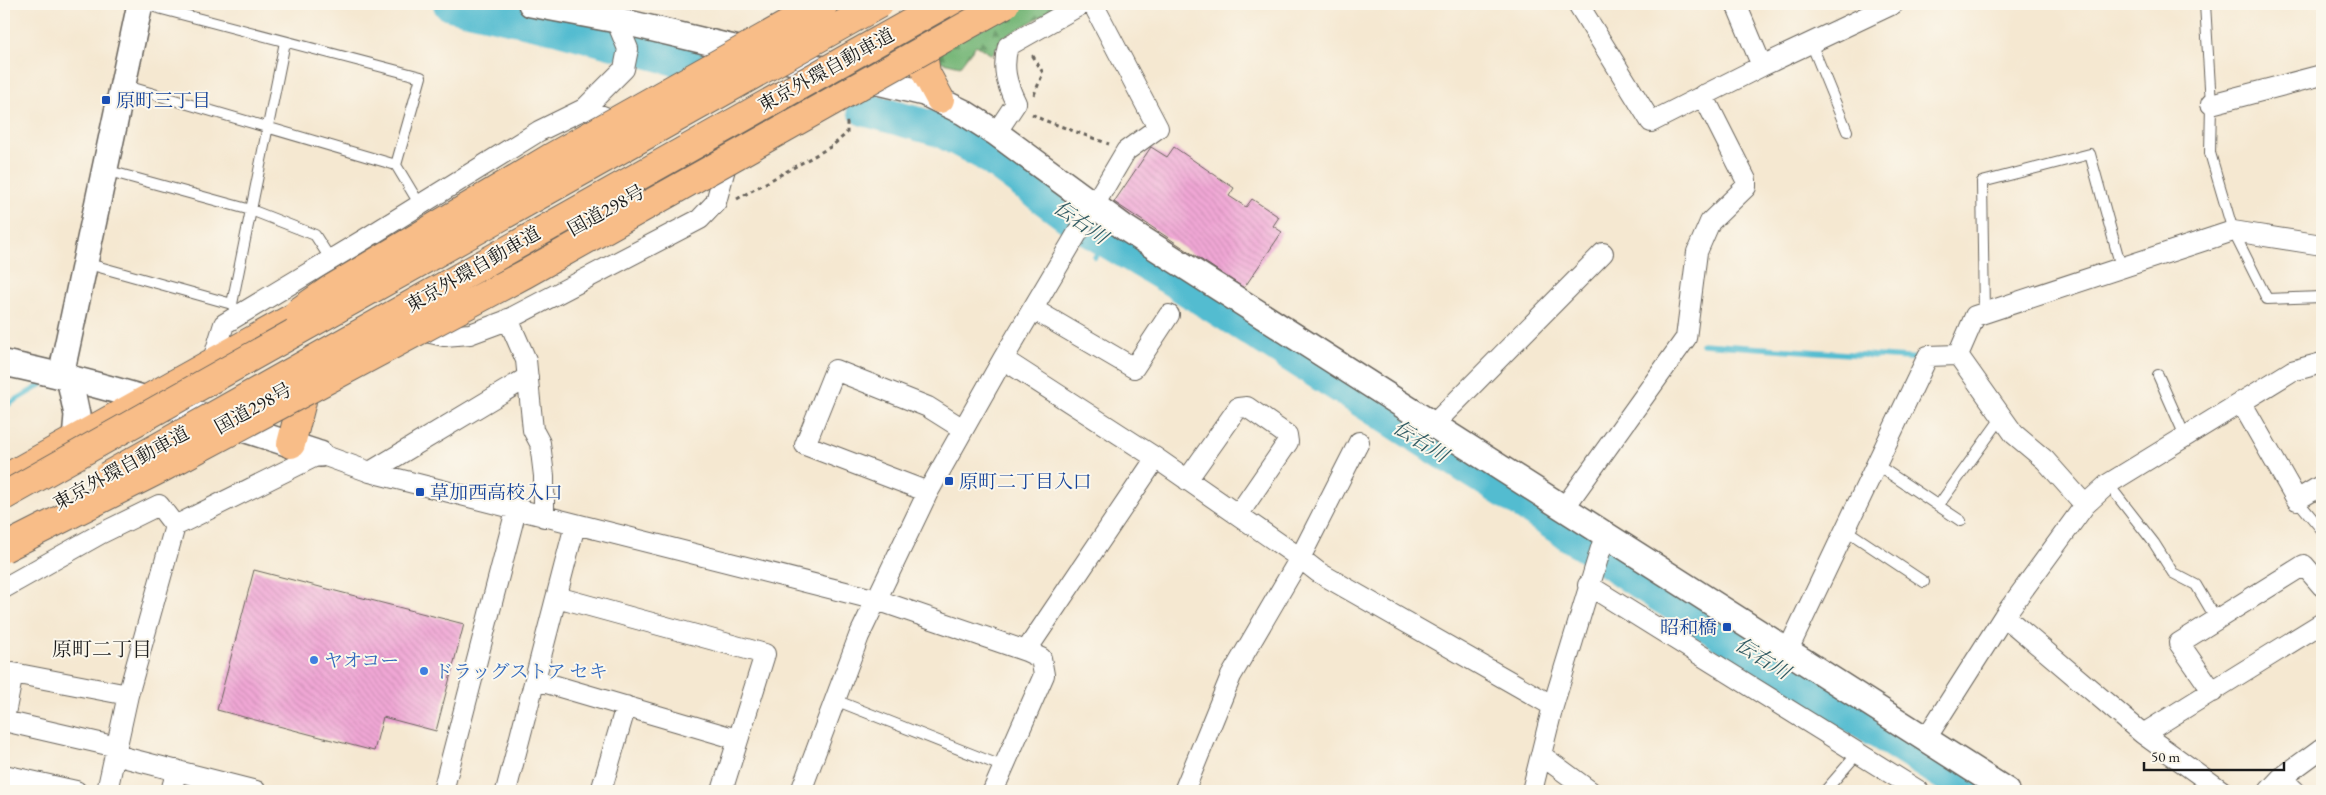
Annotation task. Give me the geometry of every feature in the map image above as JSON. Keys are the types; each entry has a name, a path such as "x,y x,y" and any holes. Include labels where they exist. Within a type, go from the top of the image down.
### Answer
{"highway":[{"path":"4,479 75,439 145,409 340,284 550,158 820,9 849,4"},
{"name":"東京外環自動車道","path":"4,496 145,409 879,4"},
{"name":"東京外環自動車道","path":"4,535 944,4"},
{"name":"国道298号","path":"4,549 974,4"},
{"path":"4,549 160,469 526,274 1005,4"},
{"path":"145,409 212,362 759,54 820,9"},
{"path":"920,34 926,73 940,100"},
{"path":"291,444 302,401 302,381"}],"street":[{"path":"75,439 78,414 65,376 85,263 142,4"},
{"path":"531,4 616,20 924,93 940,100 996,133 1091,212 1433,425 1564,508 1604,539 2006,791"},
{"path":"996,133 1016,103 1009,89 1004,61 1008,46 1082,4"},
{"path":"801,791 859,636 928,492 1003,359 1126,151 1158,128 1093,4"},
{"path":"1578,4 1651,122 1702,95 1893,4"},
{"path":"1736,4 1762,66"},
{"path":"212,362 224,324 235,310 330,260 539,131 584,109 624,69 628,49 616,20"},
{"path":"2210,104 2322,75"},
{"path":"1564,508 1686,338 1697,252 1710,222 1746,187 1746,180 1702,95"},
{"path":"584,109 631,127"},
{"path":"400,326 444,336 470,334 508,319 700,219 716,202 732,140"},
{"path":"1958,355 1976,316 2233,231 2322,245"},
{"path":"1433,425 1603,253"},
{"path":"1033,309 1134,368 1169,315"},
{"path":"508,319 526,360 533,430 540,443 544,476 544,517"},
{"path":"1958,355 2014,434 2045,460 2085,505"},
{"path":"1787,652 1928,356 1958,355"},
{"path":"1003,359 1156,458 1318,572 1553,706"},
{"path":"4,363 65,376 145,409 224,424 291,444 370,472 877,600 1026,651 1041,658 1044,675 993,791"},
{"path":"1925,740 2004,616 2085,505 2108,484 2292,370 2322,363"},
{"path":"928,492 805,445 835,370 928,407 963,428"},
{"path":"370,472 528,377"},
{"path":"2241,402 2297,500 2322,485"},
{"path":"1187,480 1238,408 1247,407 1287,435 1288,442 1238,515"},
{"path":"1184,791 1231,676 1300,558 1359,442"},
{"path":"107,791 128,695 175,526 320,454"},
{"path":"1026,651 1156,458"},
{"path":"100,534 115,487"},
{"path":"4,588 100,534 159,505 175,526"},
{"path":"443,791 516,510"},
{"path":"506,791 575,525"},
{"path":"1532,791 1553,706 1604,539"},
{"path":"2213,692 2179,643 2304,565 2322,586"},
{"path":"1590,580 1917,791"},
{"path":"557,597 765,654 722,791"},
{"path":"2004,616 2143,734 2222,791"},
{"path":"2143,734 2322,623"},
{"path":"128,695 13,673 4,720 256,791"},
{"path":"536,680 737,739"},
{"path":"601,791 626,706"},
{"path":"2282,787 2322,748"},
{"path":"1541,756 1590,791"},
{"path":"171,791 177,770"},
{"path":"4,775 76,791"}],"lane":[{"path":"142,4 421,77 396,165"},
{"path":"2205,4 2210,104 2210,153 2233,231 2267,299 2322,297"},
{"path":"85,263 235,310 251,210 285,42"},
{"path":"1811,43 1847,131"},
{"path":"123,85 396,165 420,205"},
{"path":"1984,313 1982,182 2090,154 2121,267"},
{"path":"105,170 251,210 315,234 330,260"},
{"path":"2158,375 2185,436"},
{"path":"1938,506 2002,417"},
{"path":"1877,466 1961,521"},
{"path":"2108,484 2154,543 2173,573 2196,585 2216,619"},
{"path":"2297,500 2322,530"},
{"path":"1846,530 1924,582"},
{"path":"835,700 1004,766"},
{"path":"1825,791 1858,753"}],"path":[{"path":"1034,95 1043,74 1034,56 1041,48"},
{"path":"1016,103 1041,119 1126,151"},
{"path":"716,202 730,202 832,146 847,133 847,114"}],"green space":[{"path":"1026,4 1063,4 1004,37 992,55 976,45 960,66 939,61 936,56 939,52"}],"building":[{"path":"1151,147 1167,157 1174,147 1234,188 1229,196 1246,207 1252,199 1279,217 1273,226 1282,232 1244,288 1114,202"},
{"name":"ヤオコー","path":"254,570 464,624 436,731 383,717 374,751 217,710"}],"waterway":[{"name":"伝右川","path":"450,4 559,28 614,43"},
{"name":"伝右川","path":"639,49 713,69"},
{"name":"伝右川","path":"864,109 940,130 985,154 1071,218 1171,279 1523,503 1642,584 1972,791"},
{"path":"1095,257 1107,241"},
{"path":"1702,344 1922,359"},
{"path":"4,407 41,385"}],"place":[{"name":"原町三丁目","path":"106,100"},
{"name":"原町二丁目入口","path":"949,481"},
{"name":"草加西高校入口","path":"420,492"},
{"name":"昭和橋","path":"1727,627"},
{"name":"ヤオコー","path":"314,660"},
{"name":"ドラッグストア セキ","path":"424,671"}],"district":[{"name":"原町二丁目","path":"102,649"}]}
